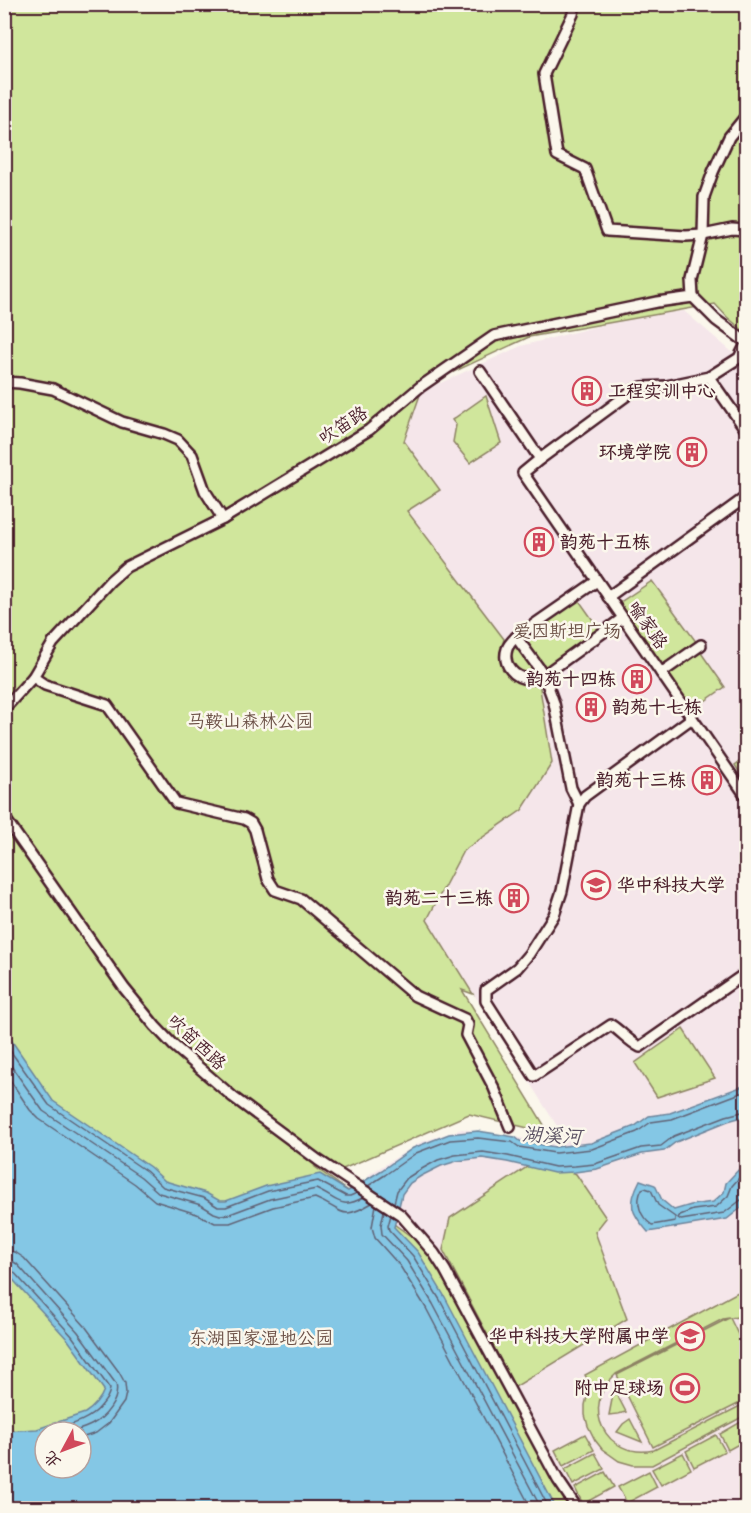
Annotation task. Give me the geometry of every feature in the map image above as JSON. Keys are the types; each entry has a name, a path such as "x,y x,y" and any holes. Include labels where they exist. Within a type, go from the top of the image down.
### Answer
{"street":[{"path":"575,4 573,14 544,74 557,155 585,169 607,231 686,236 732,229 747,230"},
{"path":"480,371 540,459 634,390 709,377 739,358 747,343 716,320 693,297 692,280 703,235 704,197 729,137 747,116"},
{"name":"吹笛路","path":"4,709 33,677 53,643 110,580 126,567 223,519 369,430 420,387 494,336 657,302 693,297"},
{"path":"709,377 747,430"},
{"path":"4,382 53,389 122,422 178,440 192,454 205,491 223,519"},
{"name":"喻家路","path":"540,459 522,473 747,796"},
{"path":"608,597 747,497"},
{"path":"597,581 516,637 507,648 506,659 509,669 519,677 531,680 544,675 623,618"},
{"path":"516,637 544,675 554,703 571,788 579,804"},
{"path":"661,673 701,645"},
{"path":"33,677 45,685 107,705 176,802 244,819 251,823 268,879 275,890 301,899 415,996 465,1019 468,1025 466,1035 494,1088 510,1127"},
{"path":"692,718 585,796 579,804 562,891 554,915 529,954 517,968 486,990 486,1001 534,1076 611,1025 640,1047 747,973"},
{"name":"吹笛西路","path":"4,817 124,988 154,1026 233,1097 318,1160 401,1215 434,1253 558,1480 577,1509"}],"shaded area":[{"name":"华中科技大学","path":"684,311 739,358 746,360 746,1508 5,1508 4,1019 383,1216 368,1175 421,1142 462,1129 547,1142 567,1142 427,920 463,851 522,810 520,682 506,672 500,653 504,639 406,511 440,490 403,441 421,392 521,346 633,317"}],"green space":[{"name":"马鞍山森林公园","path":"5,5 746,5 746,333 715,304 529,337 423,386 417,396 421,392 404,441 440,490 407,511 504,639 500,653 506,672 520,682 539,682 552,763 522,810 463,851 427,920 473,994 462,990 549,1133 469,1114 343,1169 326,1165 315,1167 434,1253 576,1508 5,1508"},
{"path":"486,396 501,443 470,463 453,442 456,425 452,420"},
{"path":"652,581 697,643 663,666 619,603"},
{"name":"爱因斯坦广场","path":"578,599 600,630 539,673 525,674 516,670 510,663 510,651 516,644"},
{"path":"699,650 725,687 692,710 666,672"},
{"path":"746,757 746,783 735,765"},
{"path":"683,1029 715,1078 657,1097 635,1063"},
{"path":"536,1161 576,1174 606,1218 595,1232 627,1319 515,1387 443,1250 450,1218"},
{"name":"附中足球场","path":"738,1292 746,1305 746,1319 730,1318 746,1351 746,1400 653,1447 617,1375 729,1318 616,1374 605,1387 599,1401 599,1415 603,1428 611,1439 622,1447 637,1451 654,1450 746,1403 746,1415 652,1465 633,1465 619,1461 602,1449 588,1426 585,1415 590,1384 585,1375"},
{"path":"614,1389 626,1412 609,1415"},
{"path":"630,1419 642,1442 617,1432"},
{"path":"746,1419 746,1440 728,1450 720,1434"},
{"path":"585,1434 594,1450 563,1466 555,1450"},
{"path":"716,1435 725,1451 694,1467 686,1451"},
{"path":"595,1453 604,1469 573,1485 565,1469"},
{"path":"683,1453 691,1469 661,1485 652,1469"},
{"path":"649,1471 657,1487 627,1503 618,1487"},
{"path":"605,1472 614,1487 583,1504 575,1488"}],"water":[{"name":"东湖国家湿地公园","path":"5,1031 53,1101 150,1167 165,1181 206,1193 220,1201 226,1201 266,1186 320,1174 348,1191 413,1148 449,1134 478,1131 555,1147 591,1143 635,1126 649,1116 670,1113 746,1085 746,1116 676,1142 664,1151 642,1154 597,1169 575,1172 554,1173 482,1158 457,1161 421,1176 410,1183 402,1194 394,1227 418,1252 445,1297 556,1508 5,1508 5,1431 33,1429 33,1480 93,1480 93,1420 64,1420 91,1409 104,1390 68,1340 5,1271"},
{"path":"746,1163 746,1204 727,1219 648,1232 635,1213 632,1202 640,1180 655,1185 662,1200 674,1210 713,1202 724,1192 726,1183"}],"place":[{"name":"工程实训中心","path":"587,391"},
{"name":"环境学院","path":"692,452"},
{"name":"韵苑十五栋","path":"539,542"},
{"name":"韵苑十四栋","path":"637,679"},
{"name":"韵苑十七栋","path":"591,707"},
{"name":"韵苑十三栋","path":"707,780"},
{"name":"华中科技大学","path":"596,885"},
{"name":"韵苑二十三栋","path":"514,898"},
{"name":"华中科技大学附属中学","path":"690,1336"},
{"name":"附中足球场","path":"685,1388"}],"water label":[{"name":"湖溪河","path":"552,1135"}]}
